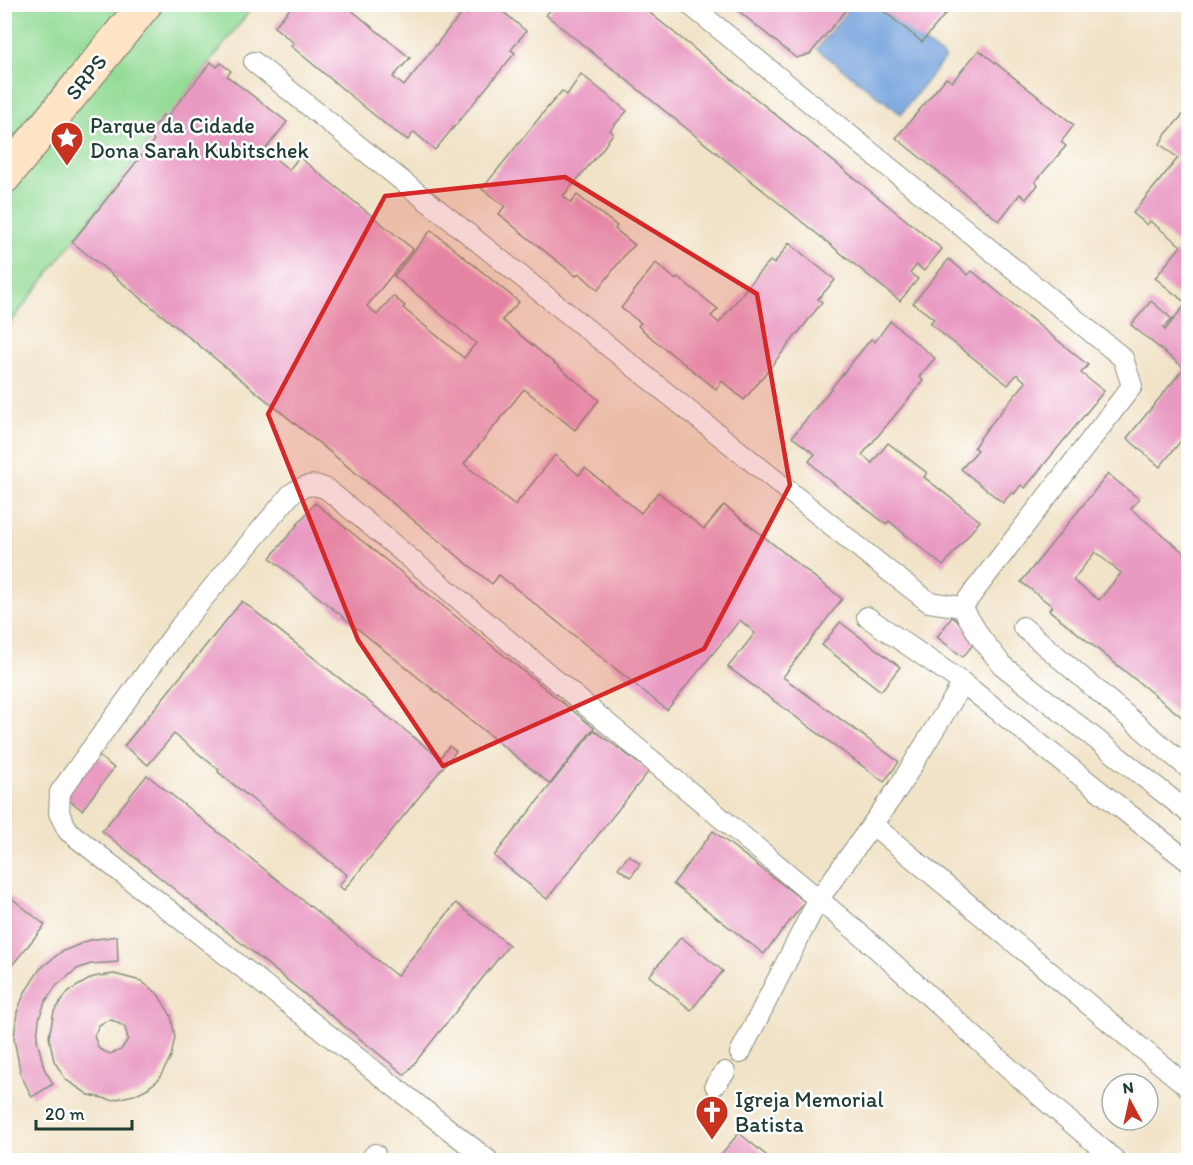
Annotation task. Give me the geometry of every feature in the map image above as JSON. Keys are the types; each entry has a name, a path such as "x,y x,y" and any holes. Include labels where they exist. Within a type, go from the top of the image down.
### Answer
{"main road":[{"name":"SRPS","path":"4,177 145,4"}],"lane":[{"path":"689,4 1123,358 1132,386 962,607"},
{"path":"254,62 903,582 929,602 962,607"},
{"path":"489,1161 68,831 59,813 60,792 181,625 291,494 302,486 319,485 328,490 866,939 1115,1161"},
{"path":"962,607 980,637 1002,665 1188,812"},
{"path":"867,617 963,683 1188,861"},
{"path":"1023,627 1188,768"},
{"path":"740,1053 818,900 897,790 963,683"},
{"path":"873,825 1188,1087"}],"highlighted area":[{"path":"565,177 757,294 790,485 704,649 443,766 358,640 268,414 385,196"}],"green space":[{"name":"Parque da Cidade Dona Sarah Kubitschek","path":"5,5 254,5 5,330"}],"water":[{"path":"852,5 876,5 945,58 901,114 817,49"}],"building":[{"path":"294,4 344,4 410,58 393,77 404,86 450,27 464,12 467,15 476,4 494,4 526,31 511,50 515,53 435,150 414,132 408,140 391,129 291,46 294,43 274,27"},
{"path":"730,4 851,4 810,54 796,58"},
{"path":"875,4 938,4 947,12 922,42"},
{"path":"555,5 640,5 942,249 924,271 917,265 910,273 918,279 900,301 546,15"},
{"path":"979,50 1074,125 1061,142 1066,146 1035,182 1038,185 1026,199 1020,194 999,221 896,138 946,78 952,82"},
{"path":"211,62 217,67 221,63 231,71 227,76 287,122 265,150 289,170 299,157 413,249 367,306 377,315 393,296 405,306 403,308 464,358 476,343 394,276 431,230 519,302 502,320 599,400 575,430 524,389 464,464 515,505 555,455 579,475 585,468 641,513 658,492 704,529 724,505 842,599 783,677 899,762 884,782 728,667 755,633 740,620 667,710 499,575 492,584 72,242 154,140 149,135 163,115 166,118"},
{"path":"581,74 627,111 610,130 613,133 602,150 563,196 571,203 577,195 617,226 615,229 635,245 626,253 598,290 579,273 576,276 499,214 505,206 482,189 548,107 562,91 567,95"},
{"path":"1188,109 1188,236 1186,239 1188,241 1188,299 1186,303 1155,278 1181,246 1150,221 1147,225 1133,213 1178,158 1160,144"},
{"path":"789,243 835,280 818,299 822,302 810,318 744,400 722,381 716,389 654,340 638,326 641,323 621,308 656,263 676,280 678,277 718,309 711,316 719,323 757,275 770,261 774,264"},
{"path":"949,259 968,275 972,271 1088,365 1081,373 1104,391 1025,488 1021,485 1003,503 961,469 978,450 974,447 986,430 1026,382 1017,374 1008,385 945,336 930,323 934,319 913,303"},
{"path":"1151,301 1172,319 1163,328 1165,330 1188,301 1188,432 1160,467 1127,438 1184,368 1131,325"},
{"path":"890,321 935,358 919,377 923,380 911,396 862,455 872,463 888,443 927,473 924,477 980,521 943,566 889,521 886,524 823,475 809,461 815,454 792,437 871,339 875,342"},
{"path":"1108,474 1139,499 1131,509 1188,556 1188,722 1049,610 1052,606 1021,582","holes":["1095,552 1121,573 1099,600 1073,580"]},
{"path":"315,503 594,728 550,784 270,558"},
{"path":"242,601 440,758 449,746 456,751 344,890 339,886 347,875 174,734 148,765 124,746"},
{"path":"952,617 979,637 963,657 937,637"},
{"path":"840,622 900,667 881,691 822,645"},
{"path":"594,730 649,771 547,899 494,856"},
{"path":"88,748 114,768 82,810 56,790"},
{"path":"147,775 397,976 456,903 509,945 405,1075 102,831"},
{"path":"713,831 805,902 764,954 673,884"},
{"path":"629,855 640,864 631,877 618,868"},
{"path":"4,892 45,925 4,975"},
{"path":"117,936 118,962 91,964 77,969 56,986 45,1002 39,1019 37,1040 44,1068 53,1084 32,1097 21,1075 14,1039 17,1012 25,992 40,969 61,952 90,940"},
{"path":"681,937 723,971 691,1010 649,976"},
{"path":"114,974 141,981 158,994 171,1016 175,1037 171,1057 158,1080 134,1095 112,1100 89,1095 66,1080 54,1061 49,1037 54,1011 69,991 93,977","holes":["112,1020 125,1027 128,1039 121,1050 110,1054 99,1049 94,1036 99,1025"]},
{"name":"Igreja Memorial Batista","path":"739,1133 772,1160 716,1160"}],"place":[{"name":"Parque da Cidade Dona Sarah Kubitschek","path":"67,167"},
{"name":"Igreja Memorial Batista","path":"712,1141"}]}
